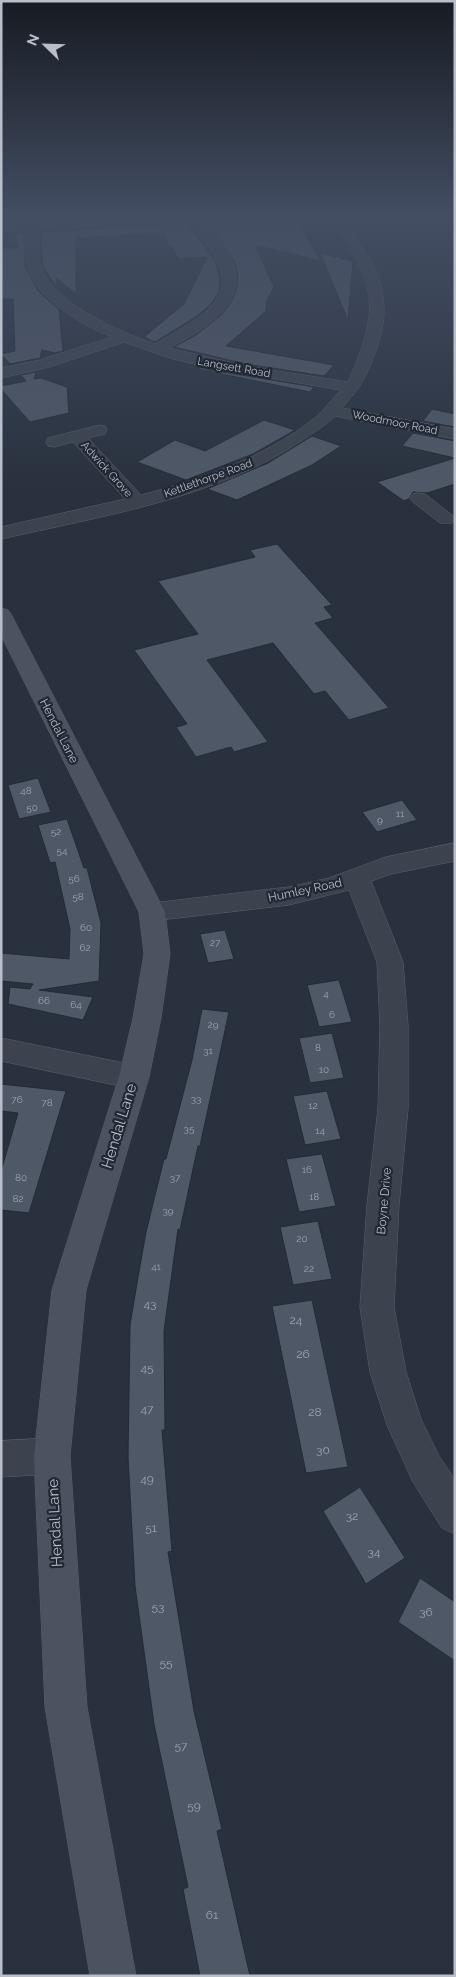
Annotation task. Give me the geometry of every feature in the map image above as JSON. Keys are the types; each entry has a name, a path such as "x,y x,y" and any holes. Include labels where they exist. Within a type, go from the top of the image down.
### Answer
{"street":[{"name":"Langsett Road","path":"66,306 90,322 123,338 157,349 216,365 353,387"},
{"path":"157,349 206,321 220,306"},
{"name":"Kettlethorpe Road","path":"1,533 137,502 212,479 249,464 288,443 335,411 353,387 367,365 373,346 377,306"},
{"path":"1,373 44,364 123,338"},
{"name":"Woodmoor Road","path":"335,411 455,434"},
{"name":"Adwick Grove","path":"54,442 98,430"},
{"name":"Adwick Grove","path":"77,436 137,502"},
{"path":"433,509 455,502"},
{"name":"Hendal Lane","path":"1,614 152,912 157,954 147,1018 134,1076 69,1290 52,1456 66,1707 113,1976"},
{"name":"Humley Road","path":"152,912 289,896 334,886 386,866 455,852"},
{"name":"Boyne Drive","path":"358,877 390,962 394,1026 393,1109 383,1205 377,1307 388,1372 405,1425 426,1470 455,1515"},
{"name":"Hendal Lane","path":"1,1049 134,1076"},
{"path":"1,1459 52,1456"}],"building":[{"path":"13,306 55,306 59,310 63,351 55,353 42,350 40,358 10,364 1,354 15,351"},
{"path":"181,306 208,306 197,316 155,342 144,337"},
{"path":"228,306 266,306 266,311 226,346 334,365 324,376 246,364 174,347 196,335 220,316"},
{"path":"342,306 349,306 348,320"},
{"path":"196,366 314,387 310,392 202,370"},
{"path":"36,372 34,379 41,378 67,387 69,413 30,422 1,389 1,386 26,381 21,375"},
{"path":"432,409 455,414 455,427 423,421"},
{"path":"264,420 295,430 253,454 186,480 137,462 175,440 205,451"},
{"path":"413,433 455,441 455,458 402,446"},
{"path":"312,436 341,446 312,465 237,500 207,489 268,463"},
{"path":"455,458 455,484 427,493 413,492 409,499 404,501 377,482"},
{"path":"277,544 332,605 324,607 333,618 315,623 389,708 349,720 325,691 314,694 273,643 207,660 268,742 234,752 231,747 196,757 176,727 187,724 134,650 198,634 158,581 255,557 250,550"},
{"path":"38,778 51,812 19,819 8,785"},
{"path":"402,800 417,820 377,832 362,812"},
{"path":"67,819 84,868 87,868 101,923 99,981 39,990 93,997 83,1020 8,1004 10,987 30,989 33,984 1,981 1,953 69,959 70,929 55,862 50,863 38,825"},
{"path":"225,930 234,959 208,963 200,934"},
{"path":"339,980 352,1022 319,1027 307,985"},
{"path":"202,1009 229,1012 200,1146 198,1146 180,1230 178,1229 164,1331 165,1430 162,1430 172,1551 168,1552 194,1711 222,1829 217,1831 250,1976 200,1976 183,1889 188,1887 154,1724 135,1586 128,1457 130,1325 146,1232 192,1060"},
{"path":"332,1033 344,1078 310,1083 299,1038"},
{"path":"1,1084 66,1091 29,1213 1,1210 1,1171 18,1113 1,1111"},
{"path":"327,1091 341,1139 305,1145 293,1096"},
{"path":"322,1154 336,1206 299,1212 286,1159"},
{"path":"318,1221 332,1279 293,1285 280,1227"},
{"path":"312,1300 348,1467 306,1473 272,1306"},
{"path":"360,1487 405,1558 366,1584 323,1511"},
{"path":"420,1578 455,1602 455,1661 398,1622"}]}
